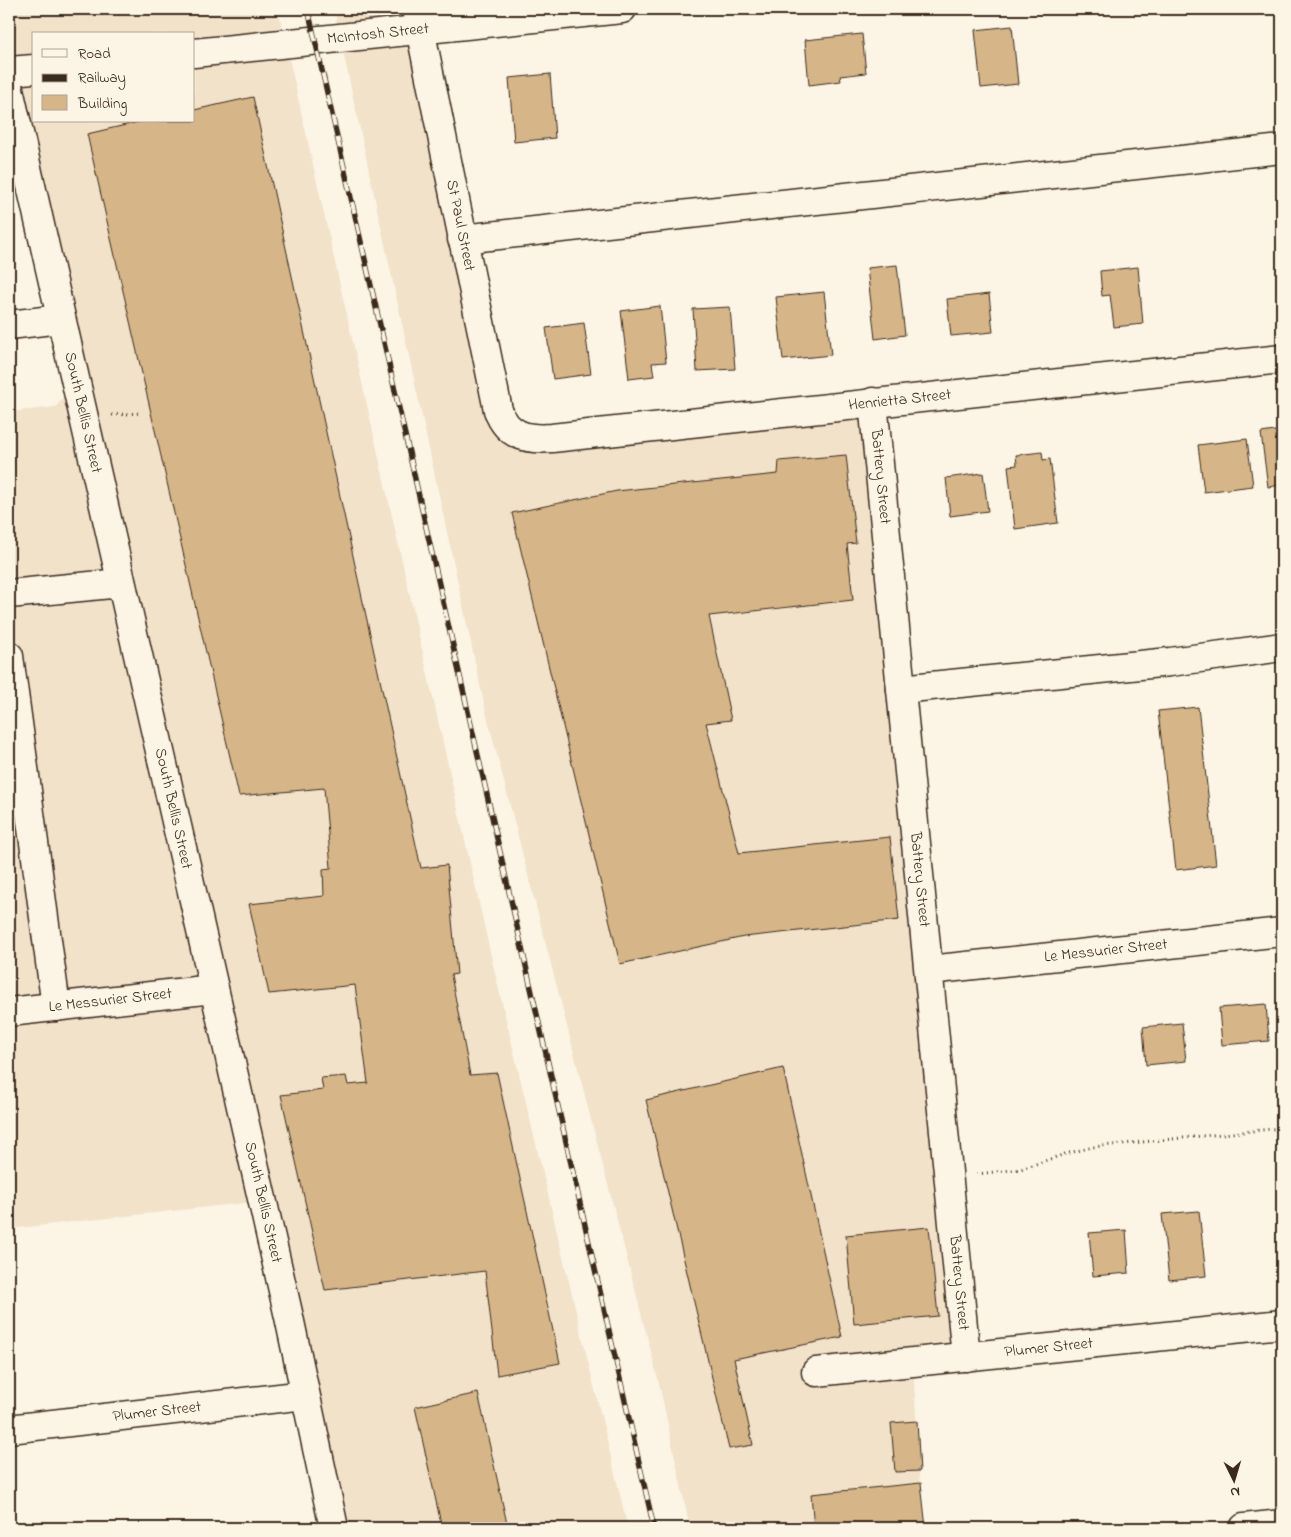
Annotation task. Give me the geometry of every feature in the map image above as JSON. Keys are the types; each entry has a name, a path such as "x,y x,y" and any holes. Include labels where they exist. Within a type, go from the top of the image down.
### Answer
{"street":[{"name":"McIntosh Street","path":"195,54 419,20 622,9"},
{"name":"St Paul Street","path":"419,20 498,410 504,423 518,435"},
{"path":"9,71 32,69"},
{"name":"South Bellis Street","path":"9,89 334,1528"},
{"path":"462,239 1282,149"},
{"path":"9,325 61,318"},
{"name":"Henrietta Street","path":"518,435 534,439 552,438 1282,359"},
{"name":"Battery Street","path":"873,402 966,1357"},
{"path":"9,594 121,583"},
{"path":"901,689 1170,662 1282,647"},
{"path":"9,656 56,1007"},
{"name":"Le Messurier Street","path":"929,970 1282,932"},
{"name":"Le Messurier Street","path":"9,1012 213,989"},
{"name":"Plumer Street","path":"816,1372 1282,1324"},
{"name":"Plumer Street","path":"9,1429 305,1395"},
{"path":"1244,1528 1282,1524"}],"path":[{"path":"113,415 140,413"},
{"path":"949,1176 1021,1169 1071,1152 1093,1147 1282,1128"}],"shaded area":[{"path":"9,9 278,9 493,965 628,1528 334,1528 262,1201 9,1229 9,412 56,407 75,381 9,89"},
{"path":"334,9 579,9 421,31 512,431 873,402 966,1357 913,1361 922,1528 690,1528 659,1383 485,708"}],"building":[{"path":"1012,26 1018,84 981,88 975,30"},
{"path":"862,34 866,73 840,76 841,81 809,85 805,40"},
{"path":"550,74 555,138 514,142 509,78"},
{"path":"253,97 421,868 447,865 457,974 451,975 470,1075 497,1073 560,1363 497,1375 485,1271 325,1290 281,1095 323,1090 321,1078 346,1076 348,1085 368,1083 355,985 269,994 249,904 324,896 323,869 331,868 324,788 239,796 87,134 139,122 195,122 195,110"},
{"path":"897,265 905,335 875,339 867,268"},
{"path":"1138,267 1143,324 1114,327 1110,295 1102,296 1100,271"},
{"path":"824,292 831,355 783,360 776,297"},
{"path":"989,294 993,332 951,336 947,299"},
{"path":"660,306 666,362 652,363 654,376 629,379 621,311"},
{"path":"730,307 735,369 697,371 693,309"},
{"path":"584,323 591,374 553,379 546,328"},
{"path":"1282,430 1282,485 1268,487 1261,433"},
{"path":"1247,439 1253,486 1204,492 1198,445"},
{"path":"1042,452 1043,460 1050,459 1058,523 1015,529 1008,466 1017,465 1016,455"},
{"path":"846,455 856,543 847,544 853,600 709,616 731,720 706,723 739,853 890,837 899,920 744,937 620,964 512,513 617,491 778,474 779,461"},
{"path":"983,473 988,511 950,516 946,478"},
{"path":"1278,550 1282,550 1282,582"},
{"path":"1198,707 1216,865 1176,870 1158,711"},
{"path":"1266,1004 1269,1041 1222,1045 1219,1008"},
{"path":"1182,1023 1186,1061 1146,1065 1143,1027"},
{"path":"783,1068 842,1337 734,1359 753,1445 729,1449 646,1100"},
{"path":"1199,1211 1206,1276 1169,1280 1162,1214"},
{"path":"929,1227 938,1316 854,1324 846,1235"},
{"path":"1126,1230 1129,1273 1093,1276 1089,1233"},
{"path":"478,1393 508,1528 442,1528 415,1407"},
{"path":"917,1421 920,1471 895,1472 891,1423"},
{"path":"921,1483 926,1528 814,1528 811,1494"}],"railway":[{"path":"308,9 654,1528"}]}
